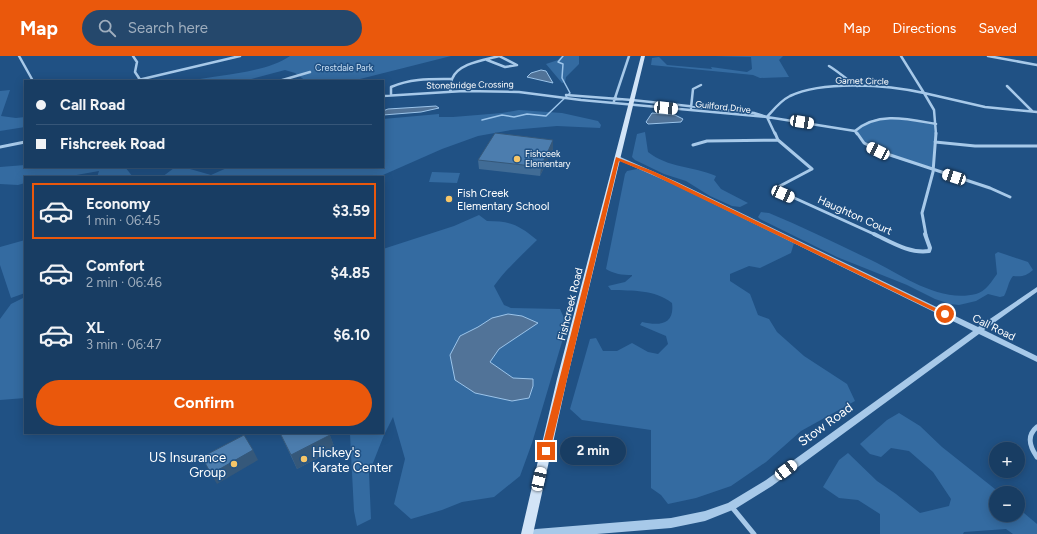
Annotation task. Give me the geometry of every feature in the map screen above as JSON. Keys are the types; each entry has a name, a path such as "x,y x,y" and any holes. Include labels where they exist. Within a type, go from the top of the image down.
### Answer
{"main road":[{"name":"Fishcreek Road","path":"526,534 562,379 643,56"}],"street":[{"path":"19,56 32,80"},
{"path":"132,56 138,62 135,72 140,80 240,56"},
{"path":"450,92 452,79 456,72 470,64 499,56 517,65 512,67 504,67 487,60"},
{"path":"613,102 616,98 629,56"},
{"path":"902,56 935,112 936,124 933,170"},
{"path":"988,56 1037,65"},
{"path":"829,66 836,70 845,79 857,86"},
{"path":"282,80 310,72"},
{"path":"391,95 391,87 404,81 418,79 452,79"},
{"path":"691,110 693,89 701,85"},
{"name":"Garnet Circle","path":"767,117 783,101 798,93 857,86 896,89 984,106 1037,112"},
{"path":"1007,86 1033,112"},
{"name":"Stonebridge Crossing","path":"384,96 450,92 519,92 562,96 616,98 631,102"},
{"name":"Stonebridge Crossing","path":"569,96 613,102 631,102"},
{"name":"Guilford Drive","path":"631,102 691,106 754,113 767,117"},
{"name":"Guilford Drive","path":"631,102 691,110 767,117 855,131"},
{"path":"693,145 707,141 778,140 767,117"},
{"path":"936,124 898,119 876,119 860,125 855,131 860,139 870,147 892,157 990,188 1010,197"},
{"name":"Haughton Court","path":"778,140 812,169 811,171 778,187 783,194 910,250 922,252 929,251 930,248 921,214 933,170"},
{"path":"0,147 24,142"},
{"path":"935,142 973,146 1037,146"},
{"name":"Call Road","path":"618,158 669,180 1037,359"},
{"name":"Stow Road","path":"536,534 671,523 705,516 731,506 769,483 1037,289"},
{"path":"1037,427 1034,429 1029,438 1030,447 1037,458"},
{"path":"731,506 754,534"}],"green space":[{"name":"Crestdale Park","path":"290,56 451,56 356,80 305,80 295,73 285,70 248,80 196,80 242,73 280,62"},
{"path":"562,56 579,56 579,64 566,77 565,82 562,83 546,64 558,60"},
{"path":"714,56 783,56 779,60 789,77 760,78 753,75 651,65 652,58 659,57 667,65 712,69 711,67 747,72 752,69 751,57"},
{"path":"10,90 1,116 16,118 24,117 24,127 0,131 0,91"},
{"path":"519,110 562,113 598,121 601,125 600,128 557,126 511,130 478,136 442,149 378,176 163,176 174,168 186,168 211,175 227,168 384,168 384,119 439,114 439,117 453,117"},
{"path":"876,119 898,119 936,124 933,170 892,157 864,143 855,131 860,125"},
{"path":"645,132 648,152 672,164 716,176 714,180 721,189 748,203 740,207 732,206 710,196 686,181 664,174 635,160 632,157 637,134"},
{"path":"24,165 24,168 126,168 132,176 97,176 99,171 71,176 24,176 24,183 18,185 0,184 0,167"},
{"path":"637,169 647,171 794,243 791,253 760,268 749,266 730,274 730,281 750,294 758,315 769,319 777,332 804,356 847,384 855,401 801,431 766,462 731,486 696,498 668,504 661,495 651,488 651,430 582,420 570,409 590,339 596,338 603,351 617,351 632,343 648,352 658,354 668,344 666,336 640,325 642,322 660,324 668,320 671,316 672,303 665,298 651,293 611,290 608,286 625,282 632,276 615,273 606,269 625,174 627,171"},
{"path":"432,172 460,173 457,183 429,182"},
{"path":"761,212 769,213 807,230 871,260 921,286 948,295 962,296 976,294 985,289 997,274 995,254 998,252 1028,262 1033,270 1024,276 1013,276 1004,296 1000,297 988,294 976,301 959,305 950,304 837,257 760,219 758,217"},
{"path":"479,215 487,221 508,223 519,227 537,240 509,268 494,286 504,305 511,308 560,309 567,325 532,443 520,476 494,497 462,502 442,510 411,519 394,504 405,459 393,417 369,473 371,519 357,526 354,511 350,434 384,434 384,249 454,226"},
{"path":"24,240 24,293 11,298 0,265 0,247"},
{"path":"24,298 24,398 0,400 0,319 11,304"},
{"path":"899,413 920,426 942,447 991,486 989,486 989,522 1025,522 1025,514 1037,524 1037,534 1013,534 1006,529 964,532 963,534 880,534 880,514 858,500 839,498 823,487 839,460 848,453 877,481 920,513 949,506 951,499 933,472 909,451 891,448 881,457 870,454 860,444 887,420"}],"shaded area":[{"path":"541,70 546,71 553,83 527,77 531,73"},
{"path":"436,106 439,108 421,112 384,115 384,111 388,109"},
{"path":"652,113 675,115 683,119 681,122 648,124 646,122"},
{"path":"508,314 522,316 538,323 499,349 490,362 513,378 533,379 533,386 529,398 512,401 475,393 455,380 450,355 460,336 492,318"}],"building":[{"name":"Fishceek Elementary","path":"495,133 553,140 541,167 478,160"},
{"path":"280,434 330,434 330,435 291,455"},
{"path":"244,435 253,450 211,474 202,457"}],"waterway":[{"path":"482,120 502,115 514,117 527,114 546,116 570,93 562,78 563,64 558,62 563,56"}],"place":[{"name":"Fishceek Elementary","path":"517,159"},
{"name":"Fish Creek Elementary School","path":"449,199"},
{"name":"Hickey's Karate Center","path":"304,459"},
{"name":"US Insurance Group","path":"234,464"}],"route":[{"path":"546,451 562,379 618,158 653,173 945,314"}]}
